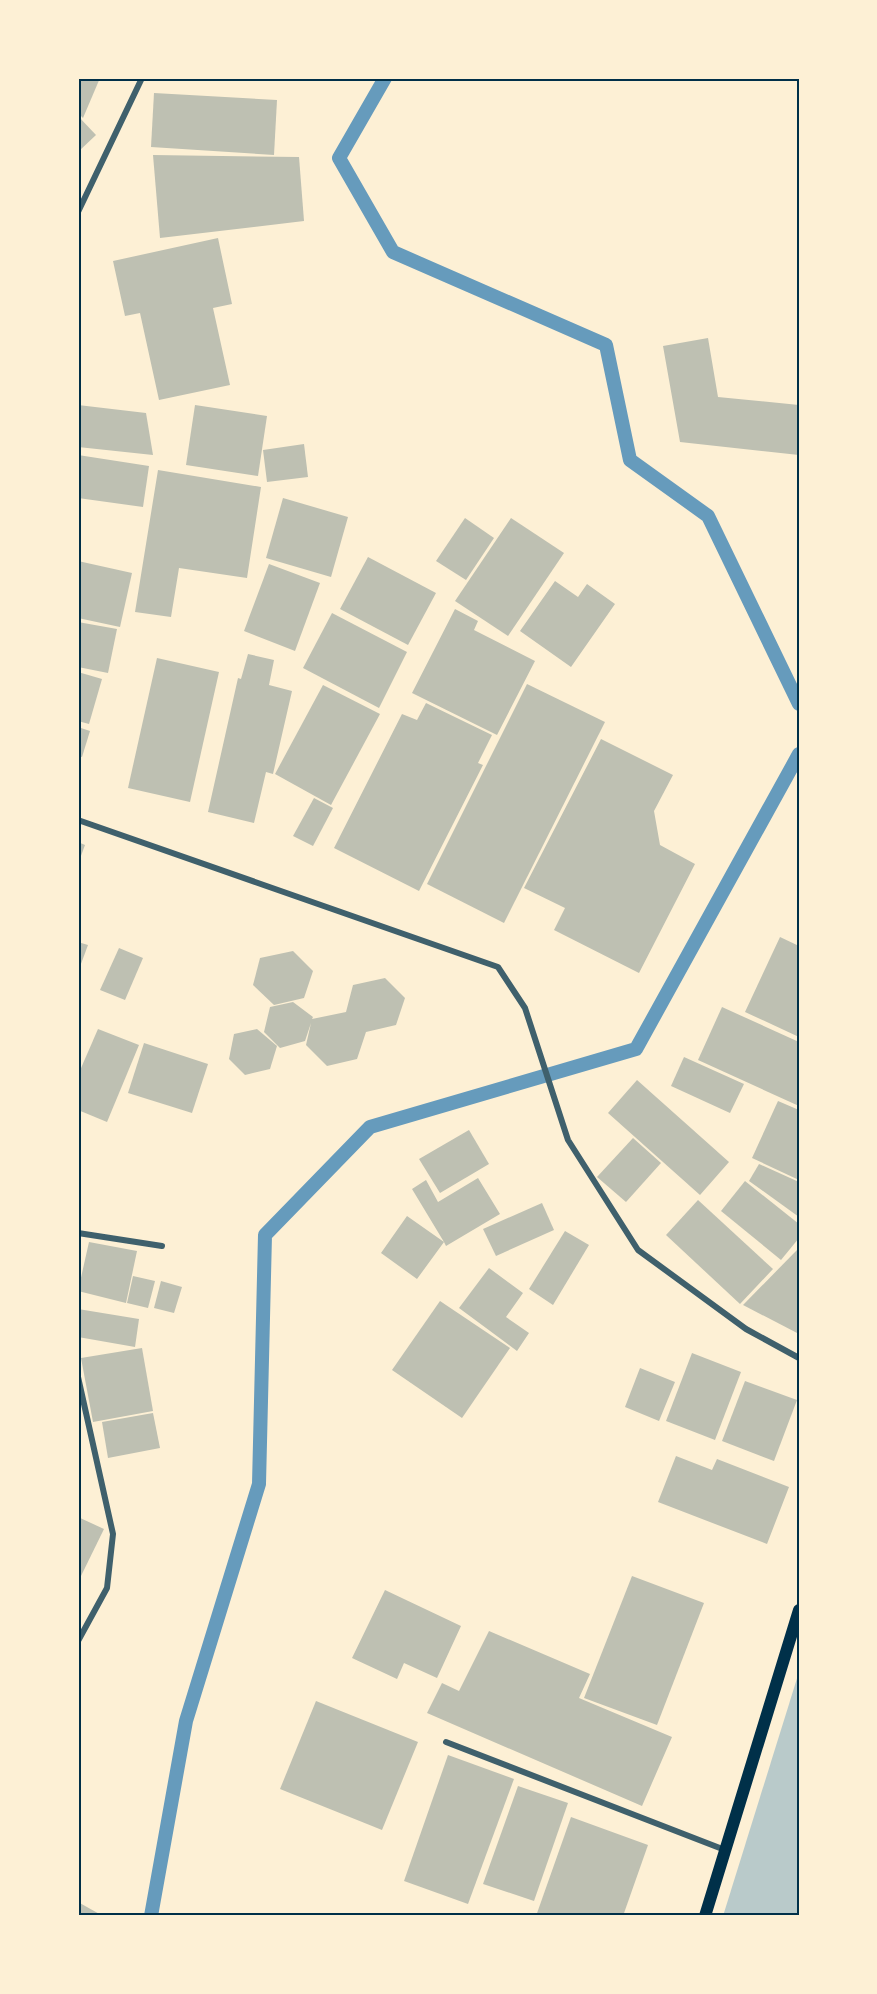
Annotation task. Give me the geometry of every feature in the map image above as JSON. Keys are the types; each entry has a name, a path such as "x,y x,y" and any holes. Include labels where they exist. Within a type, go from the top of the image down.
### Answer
{"main road":[{"path":"705,1916 799,1610"}],"street":[{"path":"78,212 142,78"},
{"path":"78,820 498,968 525,1008 568,1140 638,1250 746,1329 799,1358"},
{"path":"78,1233 162,1246"},
{"path":"78,1377 113,1534 107,1588 78,1641"},
{"path":"446,1742 725,1850"}],"shaded area":[{"path":"799,1672 799,1916 723,1916"}],"building":[{"path":"78,78 100,78 83,118 78,113"},
{"path":"154,93 277,100 274,155 151,147"},
{"path":"78,116 96,135 78,152"},
{"path":"153,155 299,157 304,221 160,238"},
{"path":"218,238 232,304 213,308 230,385 159,400 140,313 125,316 113,261"},
{"path":"708,338 718,397 799,405 799,455 680,442 663,346"},
{"path":"78,405 146,413 153,455 78,447"},
{"path":"195,405 267,416 258,476 186,465"},
{"path":"304,444 308,477 267,482 263,450"},
{"path":"78,455 149,466 143,507 78,498"},
{"path":"158,470 261,487 247,578 179,568 171,617 135,612"},
{"path":"283,498 348,517 331,577 266,558"},
{"path":"465,518 494,538 466,580 436,561"},
{"path":"511,518 564,553 508,636 455,601"},
{"path":"368,557 436,593 408,645 340,609"},
{"path":"78,561 132,573 120,627 78,618"},
{"path":"269,564 320,583 295,651 244,631"},
{"path":"555,581 578,597 587,584 615,604 571,667 520,631"},
{"path":"455,609 478,621 474,630 535,661 497,735 412,693"},
{"path":"332,613 407,652 379,708 303,668"},
{"path":"78,622 117,629 108,673 78,667"},
{"path":"248,654 274,660 269,685 292,691 273,774 266,772 254,823 208,812 238,678 241,679"},
{"path":"157,658 219,672 190,802 128,788"},
{"path":"78,672 102,679 89,724 78,721"},
{"path":"527,684 605,722 504,923 427,884"},
{"path":"323,685 380,714 331,805 275,774"},
{"path":"426,703 492,735 478,763 483,765 419,891 334,848 402,714 417,720"},
{"path":"78,727 90,731 82,757 78,756"},
{"path":"601,739 673,775 654,811 660,845 695,864 639,973 554,930 565,908 524,888"},
{"path":"314,798 333,808 313,846 293,836"},
{"path":"78,842 85,845 78,864"},
{"path":"780,937 799,946 799,1037 745,1012"},
{"path":"78,942 88,945 78,972"},
{"path":"119,948 143,958 125,1000 100,990"},
{"path":"293,951 313,971 304,998 274,1005 253,985 260,958"},
{"path":"385,978 405,998 396,1025 366,1032 357,1059 327,1066 306,1045 311,1023 305,1041 280,1048 264,1032 270,1007 293,1002 313,1017 312,1019 346,1012 353,985"},
{"path":"722,1007 799,1042 799,1106 698,1060"},
{"path":"98,1029 139,1045 107,1122 78,1110 78,1075"},
{"path":"257,1029 277,1046 270,1069 245,1075 229,1059 234,1034"},
{"path":"144,1043 208,1064 192,1113 128,1093"},
{"path":"684,1057 744,1084 730,1113 671,1086"},
{"path":"637,1080 729,1162 700,1195 608,1113"},
{"path":"778,1101 799,1110 799,1180 752,1158"},
{"path":"469,1130 489,1164 440,1193 419,1159"},
{"path":"633,1138 661,1163 626,1202 597,1177"},
{"path":"759,1164 799,1182 799,1217 749,1181"},
{"path":"478,1178 500,1214 446,1246 412,1189 426,1180 438,1202"},
{"path":"745,1181 799,1224 799,1238 781,1260 721,1211"},
{"path":"698,1200 773,1269 740,1304 666,1235"},
{"path":"542,1203 554,1230 496,1256 483,1229"},
{"path":"407,1216 444,1242 417,1279 381,1253"},
{"path":"565,1231 589,1245 553,1305 529,1289"},
{"path":"89,1242 137,1251 126,1303 78,1291"},
{"path":"797,1250 799,1251 799,1334 743,1305"},
{"path":"489,1268 523,1293 506,1317 529,1333 517,1351 459,1308"},
{"path":"133,1276 155,1281 148,1308 127,1303"},
{"path":"161,1281 182,1287 174,1313 154,1308"},
{"path":"440,1301 510,1348 462,1418 392,1370"},
{"path":"78,1309 139,1319 135,1347 78,1337"},
{"path":"142,1348 153,1411 93,1422 81,1358"},
{"path":"692,1353 741,1372 715,1440 666,1421"},
{"path":"640,1368 675,1382 659,1421 625,1407"},
{"path":"745,1381 797,1400 774,1461 722,1441"},
{"path":"153,1413 160,1448 108,1458 102,1422"},
{"path":"676,1456 712,1470 717,1459 789,1487 767,1544 658,1502"},
{"path":"78,1517 104,1529 81,1576 78,1574"},
{"path":"632,1576 704,1603 657,1725 584,1698"},
{"path":"385,1590 461,1626 437,1678 404,1663 397,1679 352,1658"},
{"path":"489,1631 590,1674 579,1698 672,1737 642,1806 427,1713 442,1683 459,1691"},
{"path":"316,1701 418,1742 382,1830 280,1789"},
{"path":"448,1755 514,1779 468,1904 404,1881"},
{"path":"518,1786 568,1803 534,1901 483,1884"},
{"path":"571,1817 648,1845 623,1916 536,1916"},
{"path":"78,1902 103,1916 78,1916"}],"waterway":[{"path":"385,78 339,158 393,252 606,345 630,460 708,516 799,704"},
{"path":"151,1916 186,1721 259,1484 265,1235 370,1127 636,1049 799,754"}]}
